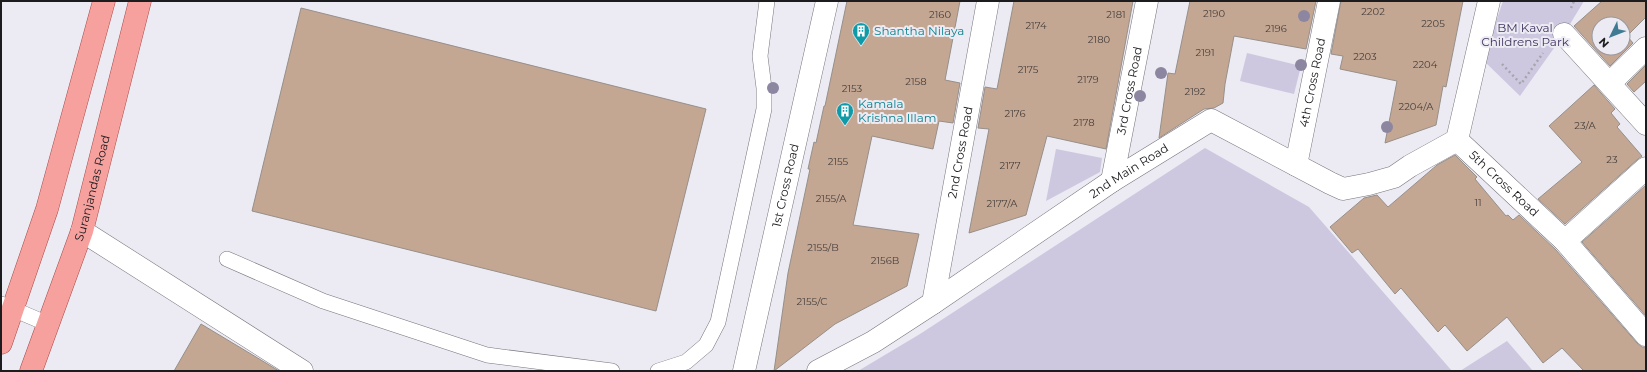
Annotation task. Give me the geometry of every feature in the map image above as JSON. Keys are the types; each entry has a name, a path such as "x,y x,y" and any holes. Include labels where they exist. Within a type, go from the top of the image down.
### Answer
{"main road":[{"path":"1,343 7,307 48,210 104,1"},
{"name":"Suranjandas Road","path":"31,371 82,231 140,1"}],"street":[{"name":"1st Cross Road","path":"744,371 827,1"},
{"name":"2nd Cross Road","path":"933,303 988,1"},
{"name":"3rd Cross Road","path":"1112,181 1147,1"},
{"name":"4th Cross Road","path":"1296,164 1329,1"},
{"path":"1457,140 1489,1"},
{"path":"1565,24 1610,83 1646,124"},
{"path":"1610,83 1646,48"},
{"name":"2nd Main Road","path":"818,371 872,342 933,303 1112,181 1211,120 1343,189 1394,177 1410,166 1457,140"},
{"name":"5th Cross Road","path":"1457,140 1565,241 1646,334"},
{"path":"1565,241 1646,168"},
{"path":"82,231 302,371"}],"lane":[{"path":"658,371 686,362 706,345 718,322 764,109 764,88 760,56 767,1"},
{"path":"227,259 323,301 487,355 612,371"},
{"path":"7,307 48,324"}],"path":[{"path":"1565,24 1574,1"},
{"path":"1498,61 1521,84 1547,48"}],"green space":[{"name":"BM Kaval Childrens Park","path":"1503,1 1584,1 1564,34 1520,96 1483,60"},
{"path":"1247,53 1301,66 1294,94 1240,81"},
{"path":"1205,148 1309,207 1452,371 858,371 920,334"},
{"path":"1056,149 1102,158 1100,172 1046,201"},
{"path":"1507,341 1533,371 1460,371"}],"building":[{"path":"847,1 960,1 945,80 960,83 953,123 939,121 933,149 872,136 853,225 919,234 907,286 835,324 774,371 788,273 810,169 808,169 814,142 816,143 825,106"},
{"path":"1014,1 1133,1 1106,149 1047,136 1026,215 969,233 989,129 978,128 985,87 997,89"},
{"path":"1190,1 1316,1 1306,49 1234,36 1223,103 1214,108 1204,109 1159,138 1168,73 1175,74"},
{"path":"1341,1 1463,1 1446,87 1443,86 1436,125 1385,143 1397,81 1340,69 1343,56 1331,54"},
{"path":"1602,1 1646,1 1646,17 1631,32 1631,16 1591,16 1591,45 1574,26"},
{"path":"301,8 706,109 656,311 252,211"},
{"path":"1601,56 1620,56 1610,66"},
{"path":"1646,65 1646,81 1634,92 1627,84"},
{"path":"1594,85 1615,109 1611,113 1620,124 1617,127 1642,156 1565,224 1538,199 1582,162 1549,126"},
{"path":"1455,155 1477,177 1475,179 1506,216 1508,215 1513,220 1519,215 1556,250 1637,343 1642,347 1646,347 1646,371 1584,371 1562,348 1543,363 1507,317 1467,351 1445,325 1438,332 1401,288 1395,294 1358,249 1352,253 1330,227 1364,198 1377,195 1388,207 1437,165"},
{"path":"1646,185 1646,316 1582,242"},
{"path":"201,324 256,357 279,371 174,371"}],"place":[{"name":"Shantha Nilaya","path":"861,46"},
{"name":"Kamala Krishna Illam","path":"845,126"}]}
